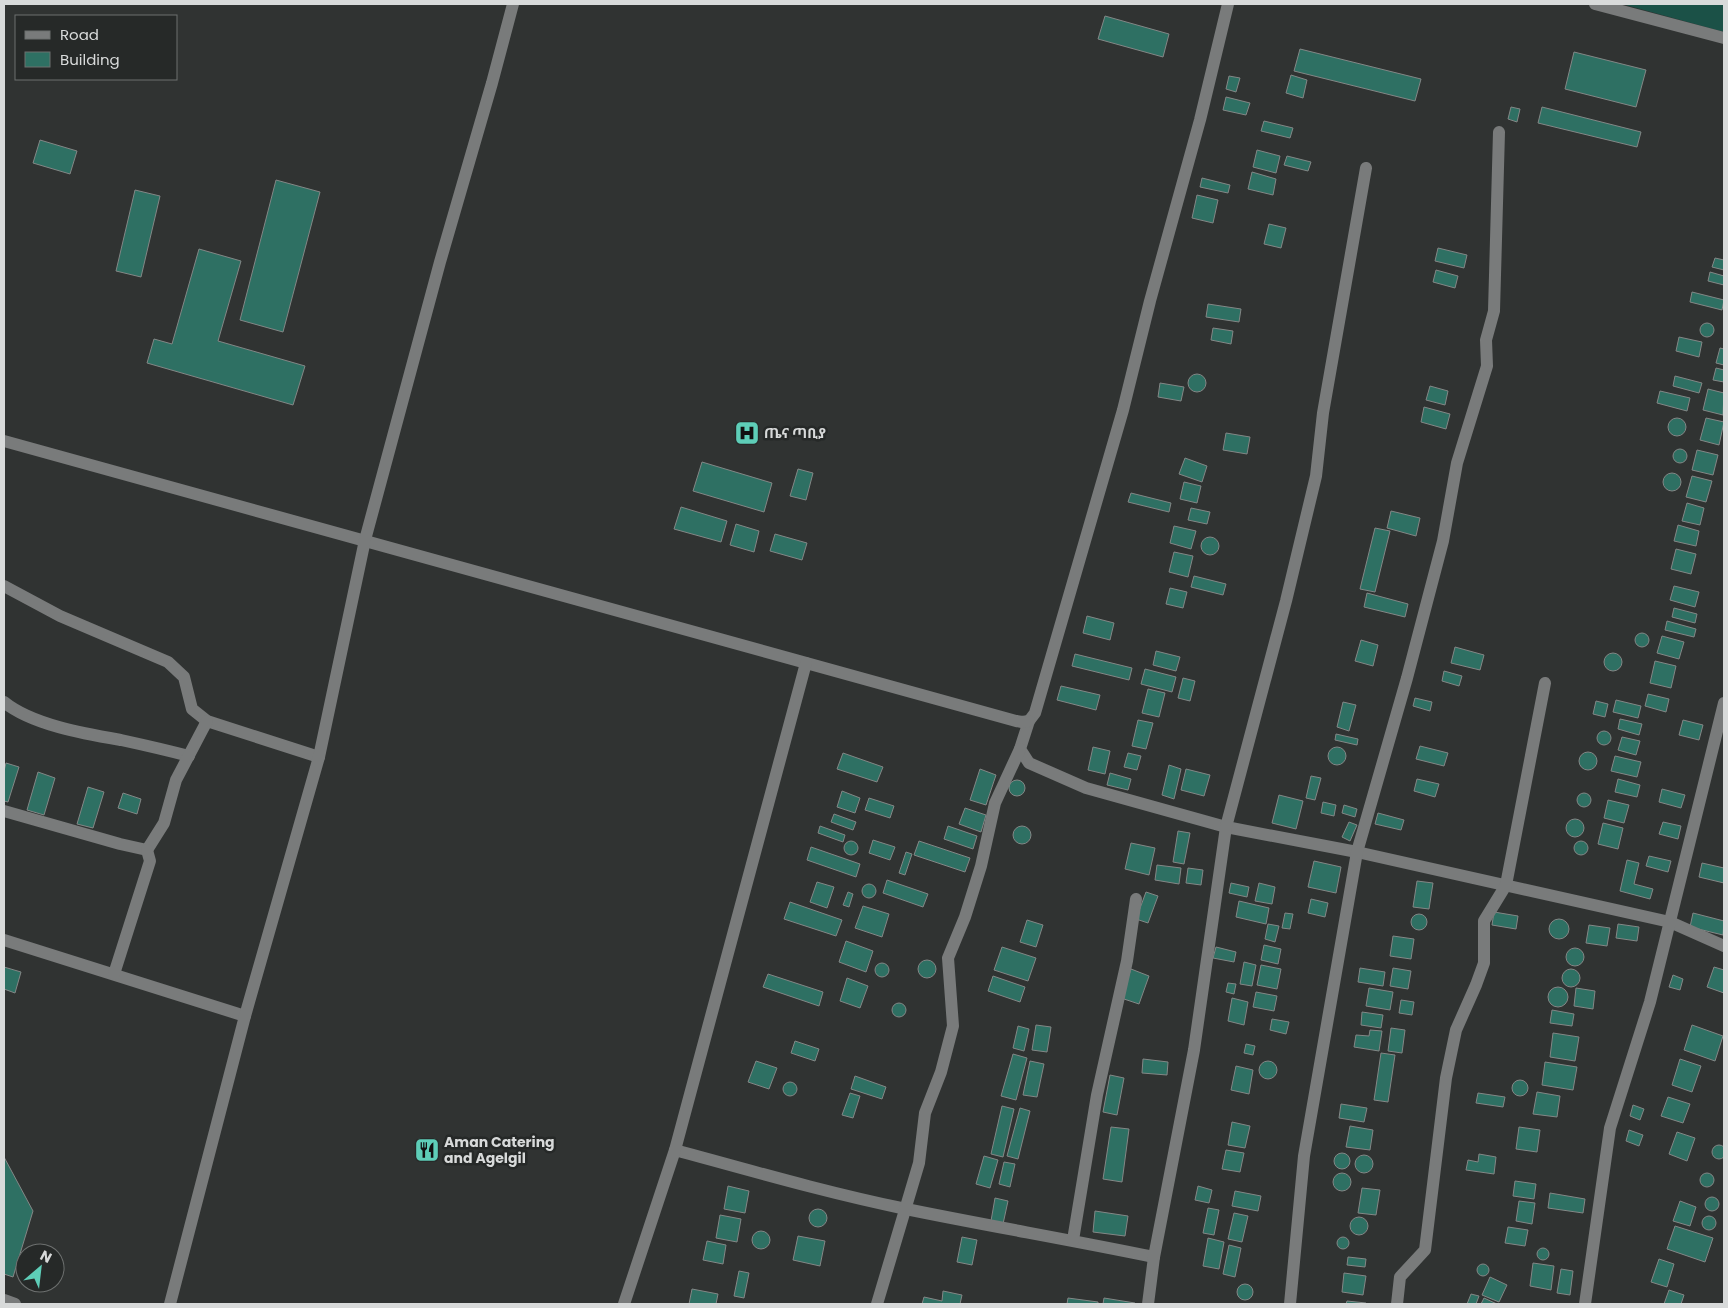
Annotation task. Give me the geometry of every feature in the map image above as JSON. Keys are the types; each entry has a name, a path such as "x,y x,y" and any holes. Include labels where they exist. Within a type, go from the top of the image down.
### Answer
{"street":[{"path":"170,1304 245,1016 318,757 365,540 440,262 513,4"},
{"path":"877,1304 920,1163 925,1112 941,1072 953,1026 948,958 965,917 981,866 995,803 1020,749 1029,720 1035,713 1123,410 1150,301 1200,120 1228,4"},
{"path":"1595,4 1724,38"},
{"path":"1290,1304 1304,1156 1357,852 1407,678 1443,541 1457,463 1487,366 1486,340 1494,311 1499,132"},
{"path":"1148,1304 1154,1257 1194,1050 1226,827 1286,601 1316,476 1323,413 1366,168"},
{"path":"4,441 1016,721 1029,720"},
{"path":"5,590 60,616 168,662 184,677 192,709 207,721 318,757"},
{"path":"624,1304 675,1150 806,663"},
{"path":"1397,1304 1400,1277 1424,1250 1446,1078 1456,1030 1484,963 1484,921 1506,885 1545,683"},
{"path":"4,702 10,708 37,719 83,734 122,740 189,756"},
{"path":"1585,1304 1610,1128 1650,1002 1724,703"},
{"path":"114,974 150,861 147,850 164,823 176,780 207,721"},
{"path":"1020,749 1030,763 1086,788 1226,827 1357,852 1670,922 1724,946"},
{"path":"4,811 147,850"},
{"path":"1073,1240 1097,1095 1127,961 1136,899"},
{"path":"4,940 245,1016"},
{"path":"675,1150 905,1209 1154,1257"},
{"path":"4,1300 15,1304"}],"green space":[{"path":"1622,4 1724,4 1724,32"}],"building":[{"path":"1105,16 1169,34 1163,57 1098,39"},
{"path":"1300,49 1421,79 1415,101 1294,71"},
{"path":"1574,52 1646,70 1636,107 1565,89"},
{"path":"1291,75 1307,80 1303,98 1286,93"},
{"path":"1229,76 1240,78 1236,92 1226,89"},
{"path":"1226,97 1250,103 1246,115 1223,110"},
{"path":"1511,107 1520,109 1517,122 1508,119"},
{"path":"1542,107 1641,132 1637,147 1538,123"},
{"path":"1264,121 1293,128 1290,138 1261,131"},
{"path":"40,140 77,151 70,174 33,163"},
{"path":"1257,150 1280,156 1276,173 1253,167"},
{"path":"1287,156 1311,162 1308,171 1284,165"},
{"path":"1252,172 1276,179 1273,195 1248,189"},
{"path":"1202,178 1230,185 1228,193 1200,187"},
{"path":"276,180 320,192 283,332 240,320"},
{"path":"135,190 160,196 141,277 116,271"},
{"path":"1197,195 1218,200 1213,223 1192,218"},
{"path":"1269,224 1286,228 1281,248 1264,244"},
{"path":"1438,248 1467,255 1464,268 1435,261"},
{"path":"199,249 241,261 218,341 305,366 293,405 147,363 154,339 172,344"},
{"path":"1715,258 1724,260 1724,270 1712,267"},
{"path":"1436,270 1458,276 1455,288 1433,282"},
{"path":"1710,272 1724,276 1724,285 1708,281"},
{"path":"1692,292 1724,300 1722,310 1690,302"},
{"path":"1208,304 1241,309 1239,322 1206,317"},
{"path":"1704,323 1710,323 1714,330 1710,337 1704,337 1700,333 1700,327"},
{"path":"1213,328 1233,331 1231,344 1211,340"},
{"path":"1679,337 1702,342 1699,357 1676,351"},
{"path":"1720,348 1724,349 1724,365 1716,363"},
{"path":"1716,368 1724,370 1724,382 1713,380"},
{"path":"1197,374 1203,377 1206,383 1203,389 1197,392 1191,389 1188,383 1191,377"},
{"path":"1675,376 1702,383 1699,393 1673,386"},
{"path":"1160,383 1184,387 1181,401 1158,397"},
{"path":"1430,386 1448,391 1445,405 1426,400"},
{"path":"1708,389 1724,393 1723,415 1703,410"},
{"path":"1660,391 1690,398 1687,411 1657,403"},
{"path":"1424,407 1450,414 1446,429 1421,422"},
{"path":"1677,418 1683,421 1686,427 1683,433 1677,436 1671,433 1668,427 1671,421"},
{"path":"1706,418 1724,422 1719,445 1700,440"},
{"path":"1226,433 1250,437 1247,454 1223,450"},
{"path":"1677,449 1683,449 1687,456 1683,463 1677,463 1673,459 1673,453"},
{"path":"1697,450 1718,455 1713,475 1692,470"},
{"path":"1185,458 1207,466 1202,482 1179,474"},
{"path":"702,462 772,483 764,512 693,491"},
{"path":"798,469 813,473 806,500 790,496"},
{"path":"1672,473 1678,476 1681,482 1678,488 1672,491 1666,488 1663,482 1666,476"},
{"path":"1692,476 1712,481 1706,502 1686,497"},
{"path":"1184,482 1201,486 1197,503 1180,499"},
{"path":"1131,493 1171,503 1169,512 1128,502"},
{"path":"1687,503 1704,508 1700,525 1682,521"},
{"path":"681,507 727,521 721,542 674,529"},
{"path":"1191,508 1210,512 1207,524 1188,520"},
{"path":"1391,511 1420,518 1416,536 1387,528"},
{"path":"736,524 759,531 754,552 730,545"},
{"path":"1678,525 1699,531 1696,546 1674,541"},
{"path":"1174,526 1196,531 1191,549 1170,543"},
{"path":"1375,528 1390,531 1375,592 1360,589"},
{"path":"775,534 807,543 802,560 770,551"},
{"path":"1210,537 1216,540 1219,546 1216,552 1210,555 1204,552 1201,546 1204,540"},
{"path":"1676,549 1696,554 1691,574 1671,569"},
{"path":"1174,552 1193,556 1188,577 1169,572"},
{"path":"1194,576 1226,584 1223,595 1191,587"},
{"path":"1674,586 1699,592 1695,607 1670,600"},
{"path":"1170,588 1187,592 1183,608 1166,604"},
{"path":"1367,593 1408,604 1405,617 1364,607"},
{"path":"1674,608 1697,614 1695,623 1672,617"},
{"path":"1087,616 1114,623 1110,640 1083,633"},
{"path":"1667,621 1696,629 1694,637 1665,630"},
{"path":"1639,633 1645,633 1649,640 1645,647 1639,647 1635,643 1635,637"},
{"path":"1662,636 1684,642 1679,659 1657,653"},
{"path":"1361,640 1378,645 1373,666 1355,661"},
{"path":"1455,647 1484,655 1480,670 1451,663"},
{"path":"1156,651 1180,657 1176,671 1153,665"},
{"path":"1613,653 1619,656 1622,662 1619,668 1613,671 1607,668 1604,662 1607,656"},
{"path":"1075,654 1132,668 1129,680 1072,666"},
{"path":"1655,661 1676,666 1671,688 1650,683"},
{"path":"1145,669 1176,677 1172,692 1141,684"},
{"path":"1444,671 1462,676 1459,686 1442,681"},
{"path":"1183,678 1195,681 1190,701 1178,698"},
{"path":"1061,686 1100,695 1096,710 1057,700"},
{"path":"1148,689 1165,693 1159,717 1142,713"},
{"path":"1648,694 1669,699 1666,712 1645,706"},
{"path":"1415,698 1432,702 1430,711 1413,706"},
{"path":"1616,700 1641,706 1638,718 1613,712"},
{"path":"1596,701 1608,704 1605,717 1593,714"},
{"path":"1343,702 1356,705 1349,731 1337,727"},
{"path":"1620,719 1642,724 1639,735 1618,729"},
{"path":"1138,720 1153,723 1146,749 1132,746"},
{"path":"1683,720 1703,725 1699,740 1679,735"},
{"path":"1601,731 1607,731 1611,738 1607,745 1601,745 1597,741 1597,735"},
{"path":"1336,734 1358,739 1357,745 1335,740"},
{"path":"1622,737 1640,741 1636,755 1618,750"},
{"path":"1420,746 1448,753 1444,766 1416,759"},
{"path":"1093,747 1110,751 1105,774 1088,770"},
{"path":"1337,747 1343,750 1346,756 1343,762 1337,765 1331,762 1328,756 1331,750"},
{"path":"1588,752 1594,755 1597,761 1594,767 1588,770 1582,767 1579,761 1582,755"},
{"path":"843,753 883,767 877,782 837,769"},
{"path":"1128,753 1141,756 1137,770 1124,767"},
{"path":"1615,756 1641,762 1637,777 1611,771"},
{"path":"6,763 19,767 8,802 4,801 4,771"},
{"path":"1169,765 1181,769 1174,799 1162,795"},
{"path":"980,769 996,775 986,805 970,800"},
{"path":"1186,769 1210,775 1204,796 1181,790"},
{"path":"38,772 55,778 44,815 27,810"},
{"path":"1110,773 1131,779 1128,790 1107,785"},
{"path":"1311,776 1321,778 1315,800 1306,798"},
{"path":"1417,779 1439,784 1435,797 1414,791"},
{"path":"1618,779 1640,785 1637,797 1615,792"},
{"path":"1014,780 1020,780 1025,785 1023,794 1014,796 1009,791 1009,785"},
{"path":"88,787 104,792 93,828 77,824"},
{"path":"1662,789 1685,795 1681,808 1659,802"},
{"path":"842,791 860,798 855,813 837,807"},
{"path":"123,793 141,799 137,814 118,808"},
{"path":"1581,793 1587,793 1591,800 1587,807 1581,807 1577,803 1577,797"},
{"path":"1279,795 1303,801 1296,829 1272,823"},
{"path":"869,798 894,806 890,818 865,810"},
{"path":"1608,800 1629,805 1624,823 1604,818"},
{"path":"1323,802 1336,805 1334,816 1321,813"},
{"path":"1344,805 1357,809 1355,817 1342,813"},
{"path":"965,808 986,815 981,832 959,824"},
{"path":"1378,813 1404,820 1401,830 1375,824"},
{"path":"834,814 856,822 853,830 831,822"},
{"path":"1575,819 1581,822 1584,828 1581,834 1575,837 1569,834 1566,828 1569,822"},
{"path":"1349,822 1357,825 1350,841 1342,837"},
{"path":"1663,822 1681,826 1678,839 1659,834"},
{"path":"1603,823 1623,828 1618,849 1598,844"},
{"path":"820,826 845,835 843,842 818,833"},
{"path":"948,826 977,836 973,849 944,839"},
{"path":"1022,826 1028,829 1031,835 1028,841 1022,844 1016,841 1013,835 1016,829"},
{"path":"1178,831 1190,833 1184,864 1173,862"},
{"path":"873,840 895,847 890,860 869,853"},
{"path":"848,841 854,841 858,848 854,855 848,855 844,851 844,845"},
{"path":"919,841 970,858 965,872 914,855"},
{"path":"1578,841 1584,841 1588,848 1584,855 1578,855 1574,851 1574,845"},
{"path":"1131,843 1155,848 1149,875 1125,869"},
{"path":"811,847 860,864 856,877 807,860"},
{"path":"906,852 912,854 905,875 899,873"},
{"path":"1649,856 1671,861 1668,872 1646,866"},
{"path":"1627,860 1639,863 1634,884 1653,889 1650,899 1620,891"},
{"path":"1314,861 1341,867 1336,893 1308,887"},
{"path":"1702,863 1724,868 1724,883 1699,877"},
{"path":"1157,865 1181,868 1179,884 1155,880"},
{"path":"1188,868 1203,870 1201,885 1186,883"},
{"path":"887,880 928,894 923,907 883,893"},
{"path":"1417,881 1433,883 1429,909 1413,907"},
{"path":"817,882 834,887 827,908 810,902"},
{"path":"1231,883 1249,887 1247,897 1229,893"},
{"path":"1259,883 1275,887 1272,904 1255,901"},
{"path":"866,884 872,884 876,891 872,898 866,898 862,894 862,888"},
{"path":"848,892 853,894 849,907 843,905"},
{"path":"1146,892 1158,896 1148,923 1136,919"},
{"path":"1311,899 1328,903 1325,917 1308,913"},
{"path":"1239,901 1269,908 1266,924 1236,917"},
{"path":"790,902 842,920 836,936 784,919"},
{"path":"863,906 889,914 882,937 855,928"},
{"path":"1494,912 1518,916 1516,929 1492,925"},
{"path":"1285,913 1293,914 1290,929 1282,928"},
{"path":"1693,913 1724,921 1723,935 1690,927"},
{"path":"1416,914 1422,914 1427,919 1425,928 1416,930 1411,925 1411,919"},
{"path":"1555,919 1563,919 1569,925 1569,933 1563,939 1555,939 1549,933 1549,925"},
{"path":"1027,920 1043,925 1036,947 1020,942"},
{"path":"1268,924 1279,926 1275,942 1265,939"},
{"path":"1618,924 1639,927 1637,941 1616,938"},
{"path":"1589,925 1610,928 1607,946 1586,943"},
{"path":"1393,936 1414,939 1411,959 1390,956"},
{"path":"846,941 873,951 866,972 839,962"},
{"path":"1264,945 1281,949 1278,964 1261,960"},
{"path":"1002,947 1036,958 1028,981 994,970"},
{"path":"1216,947 1236,952 1234,962 1213,958"},
{"path":"1575,948 1581,951 1584,957 1581,963 1575,966 1569,963 1566,957 1569,951"},
{"path":"927,960 933,963 936,969 933,975 927,978 921,975 918,969 921,963"},
{"path":"1244,962 1256,965 1252,986 1240,984"},
{"path":"879,963 885,963 889,970 885,977 879,977 875,973 875,967"},
{"path":"1261,965 1281,969 1277,989 1257,985"},
{"path":"4,967 21,972 15,993 4,989"},
{"path":"1714,967 1724,970 1724,993 1707,987"},
{"path":"1360,968 1385,972 1383,986 1358,982"},
{"path":"1393,968 1411,971 1408,989 1390,986"},
{"path":"1131,969 1149,976 1139,1004 1121,998"},
{"path":"1571,969 1577,972 1580,978 1577,984 1571,987 1565,984 1562,978 1565,972"},
{"path":"768,974 823,992 819,1006 763,987"},
{"path":"1673,975 1683,979 1680,990 1669,987"},
{"path":"993,976 1025,987 1020,1002 988,991"},
{"path":"847,978 868,986 860,1008 840,1001"},
{"path":"1228,983 1236,984 1234,994 1226,992"},
{"path":"1554,987 1562,987 1568,993 1568,1001 1562,1007 1554,1007 1548,1001 1548,993"},
{"path":"1369,988 1393,992 1390,1010 1366,1006"},
{"path":"1576,988 1595,991 1593,1009 1574,1006"},
{"path":"1256,992 1277,996 1274,1011 1253,1007"},
{"path":"1232,998 1248,1002 1244,1025 1228,1021"},
{"path":"1401,1000 1414,1002 1412,1015 1399,1013"},
{"path":"896,1003 902,1003 906,1010 902,1017 896,1017 892,1013 892,1007"},
{"path":"1552,1010 1574,1014 1572,1026 1550,1023"},
{"path":"1362,1012 1383,1015 1381,1028 1361,1025"},
{"path":"1272,1019 1289,1022 1286,1034 1270,1030"},
{"path":"1036,1025 1051,1027 1047,1052 1032,1050"},
{"path":"1692,1025 1723,1036 1715,1061 1684,1050"},
{"path":"1018,1026 1029,1029 1024,1051 1013,1048"},
{"path":"1391,1028 1405,1030 1402,1053 1388,1051"},
{"path":"1370,1030 1382,1031 1379,1051 1354,1047 1356,1035 1369,1036"},
{"path":"1553,1033 1579,1037 1575,1061 1550,1057"},
{"path":"795,1041 819,1049 815,1061 791,1053"},
{"path":"1246,1044 1255,1046 1253,1055 1244,1053"},
{"path":"1381,1053 1395,1055 1388,1102 1374,1100"},
{"path":"1013,1054 1027,1058 1016,1100 1001,1096"},
{"path":"1143,1059 1168,1062 1167,1075 1142,1073"},
{"path":"1680,1059 1701,1066 1692,1092 1672,1085"},
{"path":"756,1061 777,1068 769,1089 748,1082"},
{"path":"1030,1061 1044,1064 1037,1097 1023,1095"},
{"path":"1268,1061 1274,1064 1277,1070 1274,1076 1268,1079 1262,1076 1259,1070 1262,1064"},
{"path":"1545,1062 1577,1067 1573,1090 1542,1085"},
{"path":"1236,1066 1253,1070 1249,1094 1231,1090"},
{"path":"1110,1075 1124,1078 1117,1115 1103,1112"},
{"path":"855,1076 886,1087 882,1099 851,1089"},
{"path":"1517,1080 1523,1080 1528,1085 1526,1094 1517,1096 1512,1091 1512,1085"},
{"path":"787,1082 793,1082 797,1089 793,1096 787,1096 783,1092 783,1086"},
{"path":"1537,1092 1560,1096 1557,1117 1533,1114"},
{"path":"850,1093 860,1096 853,1118 842,1115"},
{"path":"1478,1093 1505,1097 1503,1107 1476,1103"},
{"path":"1668,1097 1690,1104 1683,1123 1661,1116"},
{"path":"1341,1104 1367,1108 1364,1122 1339,1118"},
{"path":"1633,1105 1644,1109 1640,1120 1630,1116"},
{"path":"1002,1106 1014,1109 1003,1157 991,1154"},
{"path":"1020,1108 1030,1111 1018,1159 1007,1156"},
{"path":"1232,1122 1250,1126 1245,1148 1228,1145"},
{"path":"1350,1126 1373,1130 1370,1150 1346,1147"},
{"path":"1111,1127 1129,1129 1122,1182 1103,1179"},
{"path":"1519,1127 1540,1130 1537,1152 1516,1149"},
{"path":"1629,1130 1643,1135 1639,1146 1626,1141"},
{"path":"1677,1132 1695,1138 1687,1161 1669,1154"},
{"path":"1719,1145 1724,1147 1726,1152 1724,1157 1719,1159 1714,1157 1712,1152 1714,1147"},
{"path":"1226,1150 1244,1153 1240,1172 1222,1169"},
{"path":"1339,1153 1345,1153 1350,1158 1348,1167 1339,1169 1334,1164 1334,1158"},
{"path":"1479,1154 1496,1157 1494,1174 1466,1170 1468,1160 1478,1162"},
{"path":"1364,1155 1370,1158 1373,1164 1370,1170 1364,1173 1358,1170 1355,1164 1358,1158"},
{"path":"984,1156 998,1160 990,1188 976,1184"},
{"path":"4,1157 33,1211 23,1243 15,1243 15,1270 13,1277 4,1274"},
{"path":"1004,1162 1015,1164 1010,1187 999,1184"},
{"path":"1342,1173 1348,1176 1351,1182 1348,1188 1342,1191 1336,1188 1333,1182 1336,1176"},
{"path":"1704,1173 1710,1173 1714,1180 1710,1187 1704,1187 1700,1183 1700,1177"},
{"path":"1515,1181 1536,1184 1534,1199 1513,1196"},
{"path":"728,1186 749,1191 745,1213 724,1209"},
{"path":"1198,1186 1212,1190 1209,1203 1195,1200"},
{"path":"1362,1188 1380,1190 1376,1215 1358,1213"},
{"path":"1235,1191 1261,1196 1258,1211 1232,1206"},
{"path":"1550,1193 1585,1199 1583,1213 1548,1208"},
{"path":"1709,1197 1715,1197 1719,1204 1715,1211 1709,1211 1705,1207 1705,1201"},
{"path":"995,1198 1008,1201 1003,1224 991,1221"},
{"path":"1519,1201 1535,1203 1532,1224 1516,1221"},
{"path":"1680,1201 1696,1207 1690,1226 1673,1221"},
{"path":"1208,1208 1219,1210 1214,1235 1203,1233"},
{"path":"818,1209 824,1212 827,1218 824,1224 818,1227 812,1224 809,1218 812,1212"},
{"path":"1095,1211 1128,1216 1125,1236 1093,1232"},
{"path":"1234,1213 1248,1216 1242,1242 1228,1239"},
{"path":"720,1215 741,1219 737,1242 716,1238"},
{"path":"1706,1216 1712,1216 1716,1223 1712,1230 1706,1230 1702,1226 1702,1220"},
{"path":"1359,1217 1365,1220 1368,1226 1365,1232 1359,1235 1353,1232 1350,1226 1353,1220"},
{"path":"1675,1226 1713,1238 1705,1262 1667,1249"},
{"path":"1508,1227 1528,1230 1525,1246 1505,1243"},
{"path":"761,1231 767,1234 770,1240 767,1246 761,1249 755,1246 752,1240 755,1234"},
{"path":"798,1236 825,1241 820,1266 793,1260"},
{"path":"962,1237 977,1240 972,1265 957,1262"},
{"path":"1341,1237 1345,1237 1349,1243 1345,1249 1341,1249 1337,1245 1337,1241"},
{"path":"1208,1238 1224,1242 1219,1269 1203,1266"},
{"path":"707,1241 726,1245 723,1264 703,1260"},
{"path":"1229,1245 1241,1248 1235,1277 1223,1274"},
{"path":"1541,1248 1545,1248 1549,1254 1545,1260 1541,1260 1537,1256 1537,1252"},
{"path":"1348,1257 1366,1259 1365,1267 1347,1265"},
{"path":"1659,1259 1674,1264 1667,1287 1651,1282"},
{"path":"1533,1263 1554,1266 1551,1290 1530,1286"},
{"path":"1481,1264 1485,1264 1489,1270 1485,1276 1481,1276 1477,1272 1477,1268"},
{"path":"1561,1269 1573,1271 1570,1295 1557,1293"},
{"path":"739,1271 749,1273 744,1298 734,1296"},
{"path":"1344,1273 1366,1276 1363,1295 1342,1292"},
{"path":"1490,1277 1507,1285 1499,1302 1482,1295"},
{"path":"1242,1284 1248,1284 1253,1289 1251,1298 1242,1300 1237,1295 1237,1289"},
{"path":"692,1289 718,1294 716,1304 689,1304"},
{"path":"1669,1290 1684,1295 1681,1304 1664,1304"},
{"path":"943,1291 962,1295 960,1304 922,1304 924,1297 942,1301"},
{"path":"1471,1294 1479,1296 1476,1304 1467,1304"},
{"path":"1068,1298 1098,1302 1098,1304 1067,1304"},
{"path":"1104,1298 1135,1303 1135,1304 1103,1304"},
{"path":"1484,1298 1497,1304 1481,1304"},
{"path":"1347,1301 1366,1303 1346,1304"}],"place":[{"name":"ጤና ጣቢያ","path":"747,433"},
{"name":"Aman Catering and Agelgil","path":"427,1150"}]}
